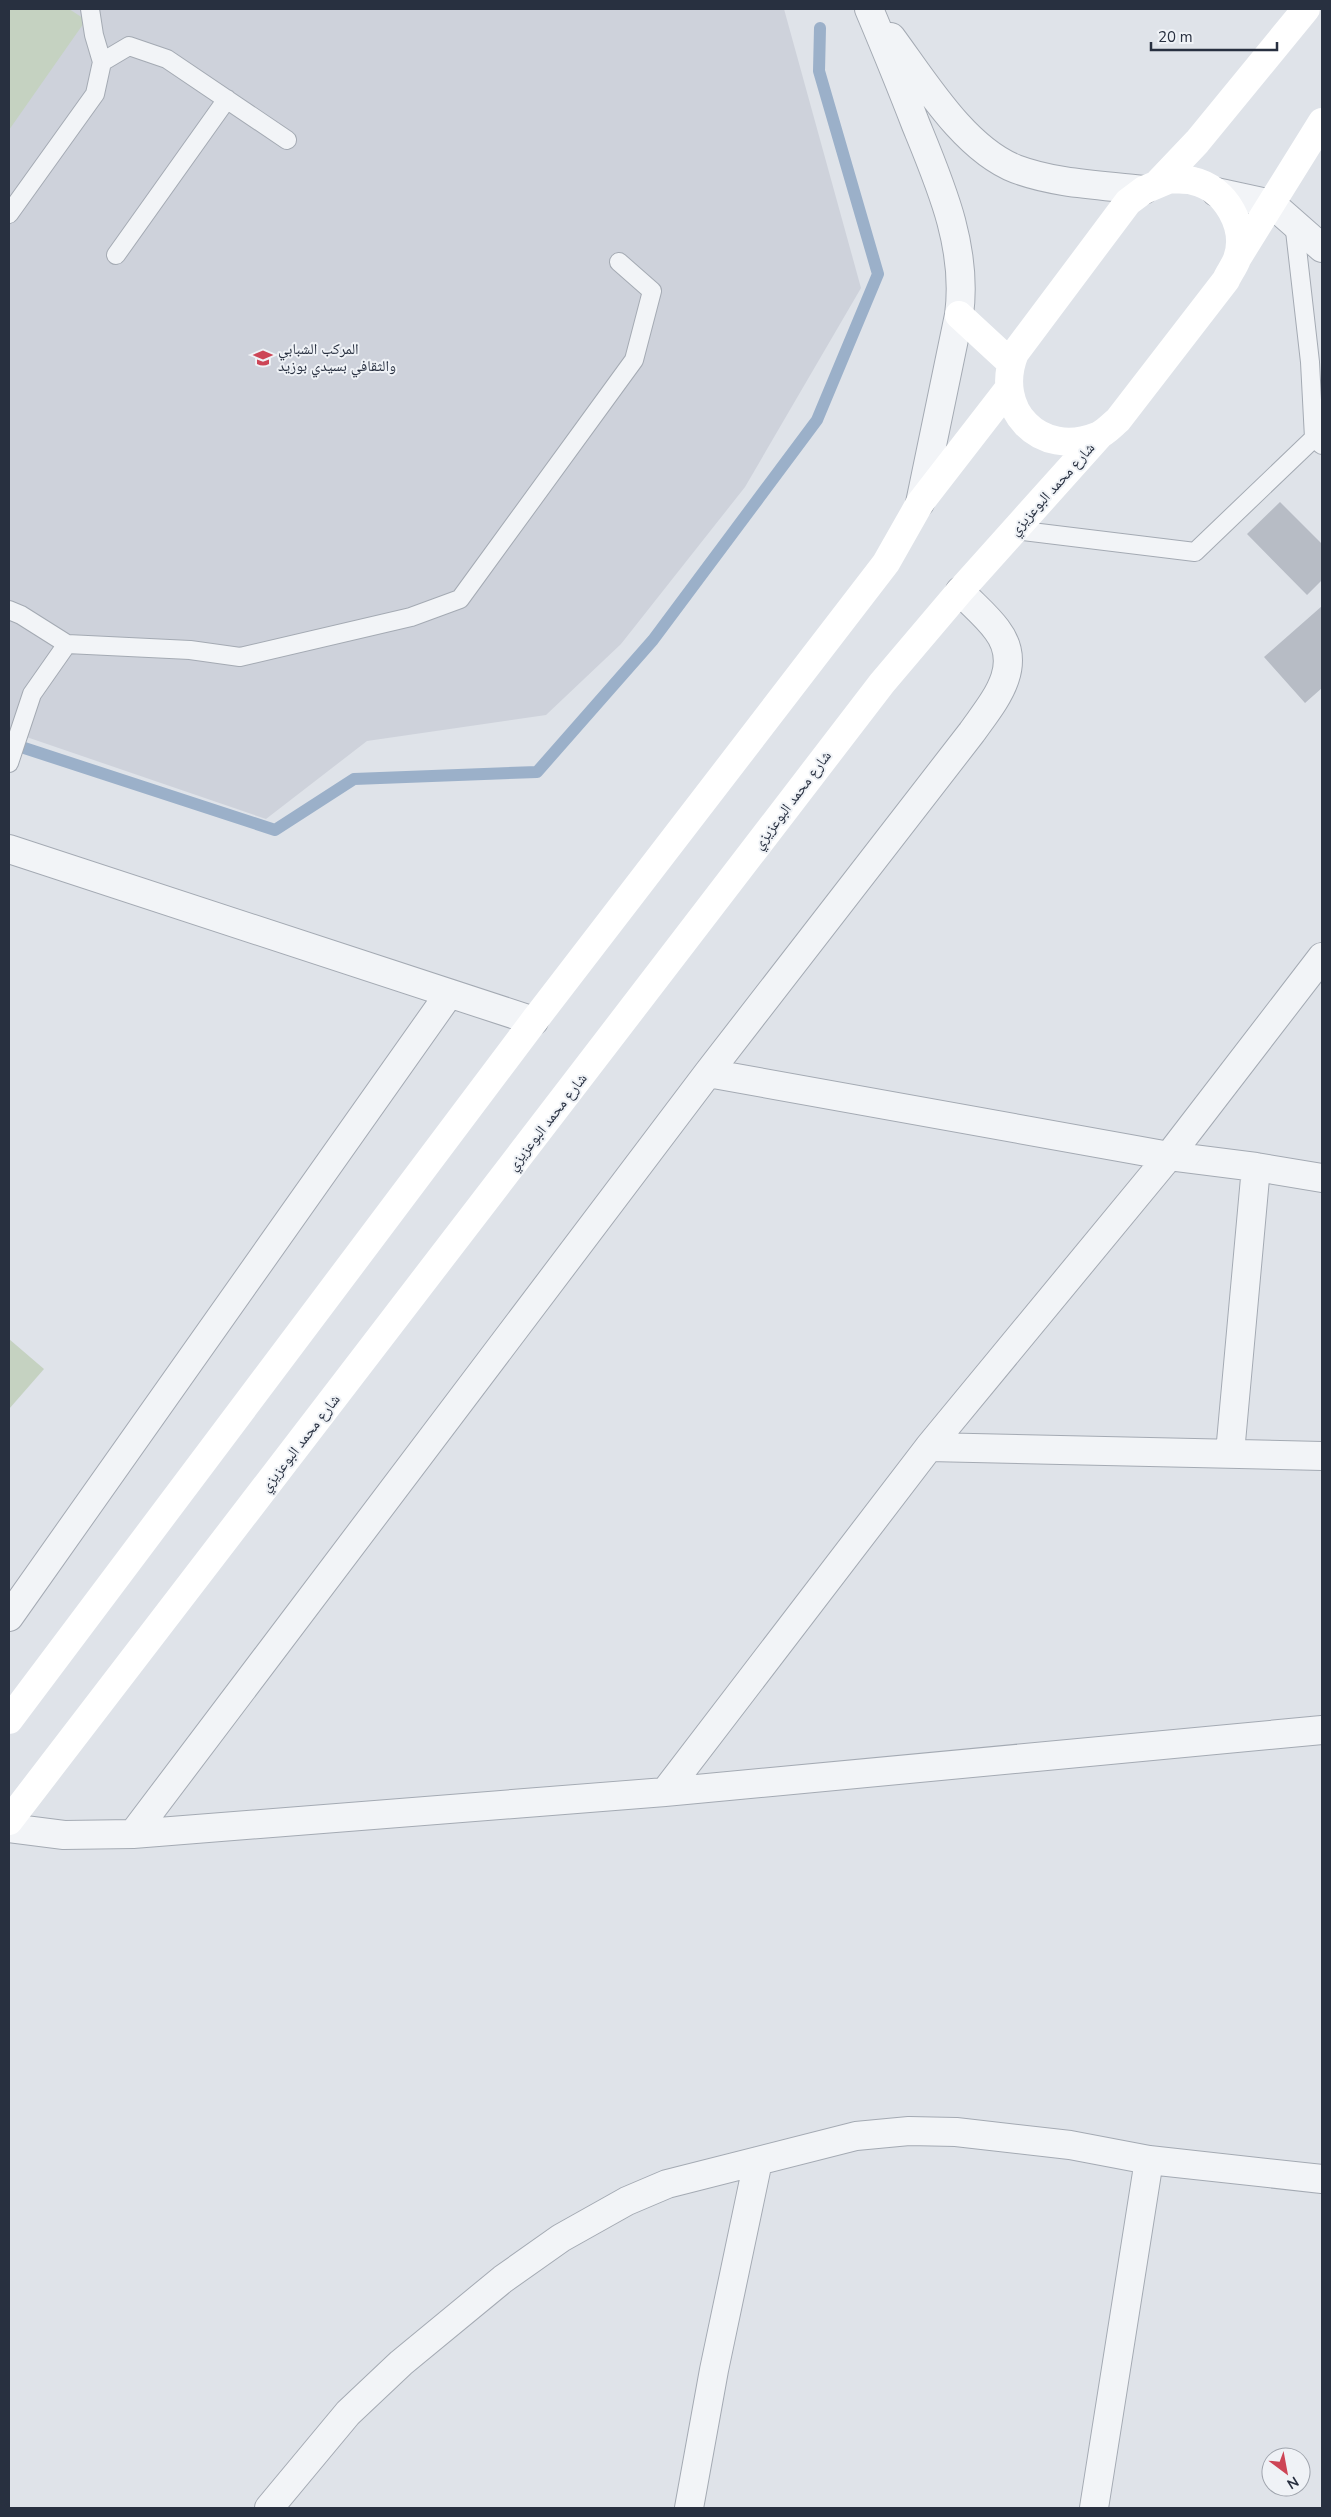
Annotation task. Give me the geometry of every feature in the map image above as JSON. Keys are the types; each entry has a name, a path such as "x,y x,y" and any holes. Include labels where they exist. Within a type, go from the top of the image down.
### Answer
{"main road":[{"path":"9,1720 534,1021 886,563 920,503 1010,375 1020,344 1122,210 1151,186 1197,142 1306,9"},
{"path":"1237,258 1322,122"},
{"path":"1151,186 1170,179 1195,181 1216,192 1232,210 1240,234 1237,258"},
{"name":"شارع محمد البوعزيزي","path":"9,1821 882,683 960,591 1099,436 1118,420 1226,280 1237,258"},
{"path":"959,315 1010,375 1014,411 1030,430 1052,441 1060,442 1076,443 1099,436"}],"street":[{"path":"870,9 938,100 971,139 995,158 1015,168 1041,176 1151,186"},
{"path":"870,9 937,176 959,254 961,299 959,315 920,503"},
{"path":"1216,192 1272,204 1322,248"},
{"path":"134,1834 708,1073 972,732 1000,692 1008,669 1005,644 997,630 960,591"},
{"path":"9,849 534,1021"},
{"path":"665,1792 929,1446 1169,1156 1322,957"},
{"path":"9,1617 449,994"},
{"path":"708,1073 1169,1156 1322,1178"},
{"path":"1230,1453 1256,1167"},
{"path":"929,1446 1322,1456"},
{"path":"9,1828 64,1835 134,1834 665,1792 1322,1730"},
{"path":"269,2508 348,2413 401,2363 503,2279 561,2238 627,2201 667,2184 856,2136 909,2131 956,2132 1070,2145 1149,2160 1322,2179"},
{"path":"1094,2508 1149,2160"},
{"path":"689,2508 716,2361 758,2161"}],"lane":[{"path":"9,214 96,94 102,62 94,34 90,9"},
{"path":"102,62 129,46 167,59 287,140"},
{"path":"116,255 227,99"},
{"path":"1015,530 1195,552 1318,442 1294,222"},
{"path":"9,610 21,615 67,644 190,650 240,657 411,616 460,599 634,360 652,291 619,262"},
{"path":"9,763 32,694 67,644"}],"shaded area":[{"path":"9,9 784,9 861,288 745,487 621,644 546,715 367,741 266,819 9,731"}],"green space":[{"path":"9,9 69,9 86,20 9,130"},
{"path":"9,1339 44,1369 9,1409"}],"building":[{"path":"1280,502 1322,544 1322,580 1307,595 1247,534"},
{"path":"1322,606 1322,688 1305,703 1264,657"}],"waterway":[{"path":"9,743 275,830 354,779 537,772 653,640 817,420 878,274 819,71 820,28"}],"place":[{"name":"المركب الشبابي والثقافي بسيدي بوزيد","path":"263,358"}]}
